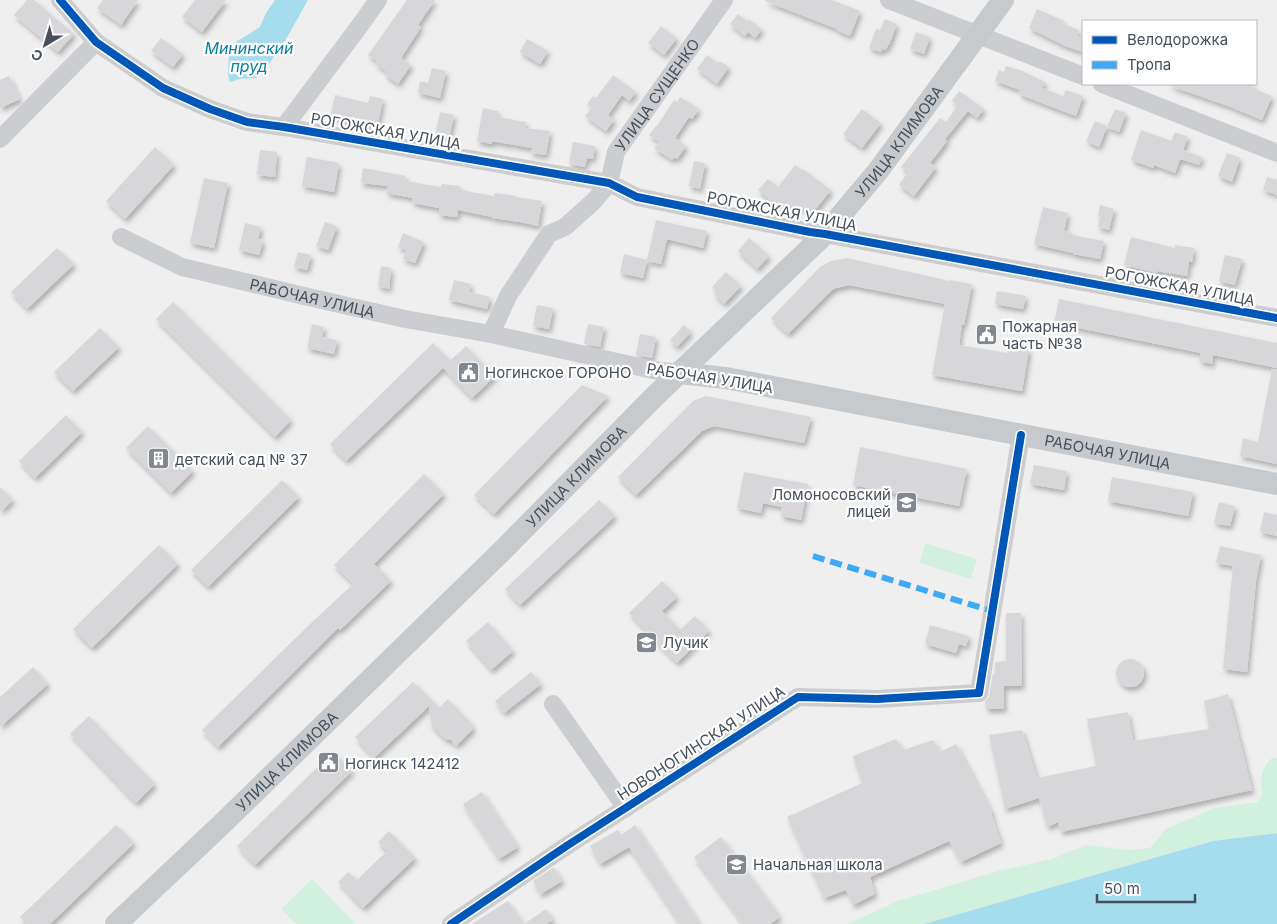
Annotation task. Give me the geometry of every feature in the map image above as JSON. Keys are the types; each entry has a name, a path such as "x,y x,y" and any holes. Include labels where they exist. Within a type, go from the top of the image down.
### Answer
{"main road":[{"name":"УЛИЦА КЛИМОВА","path":"116,924 229,817 505,548 654,397 825,234 878,171 1003,0"},
{"name":"РАБОЧАЯ УЛИЦА","path":"679,373 726,378 1277,484"}],"street":[{"name":"РОГОЖСКАЯ УЛИЦА","path":"60,0 96,42 162,88 210,109 247,122 609,183 636,197 810,232 1277,318"},
{"path":"284,127 378,0"},
{"name":"УЛИЦА СУЩЕНКО","path":"491,334 508,296 549,234 565,227 609,183 616,152 724,0"},
{"path":"889,0 1082,76"},
{"path":"0,139 96,42"},
{"path":"1105,85 1277,153"},
{"name":"РАБОЧАЯ УЛИЦА","path":"121,237 182,267 387,315 491,334 653,370 679,373"},
{"name":"НОВОНОГИНСКАЯ УЛИЦА","path":"451,924 568,845 798,697 877,699 979,693 1021,435"},
{"path":"553,704 626,808"}],"green space":[{"path":"925,543 977,559 971,579 920,563"},
{"path":"1277,758 1277,833 1213,841 924,924 847,924 898,901 998,871 1052,859 1086,845 1129,850 1150,848 1166,829 1214,808 1257,802 1262,795 1261,780 1264,768 1270,759"},
{"path":"312,879 356,924 296,924 281,909"}],"water":[{"name":"Мининский пруд","path":"275,0 308,0 285,41 262,74 256,78 230,82 228,75 229,53 236,42 260,27 266,13"},
{"path":"1277,833 1277,924 924,924 1213,841"}],"building":[{"path":"27,0 34,0 74,34 58,52 14,15"},
{"path":"103,0 138,0 121,25 97,8"},
{"path":"195,0 226,0 202,32 182,17"},
{"path":"407,0 435,0 418,25 421,27 401,58 411,65 398,84 385,75 387,72 368,55"},
{"path":"765,0 832,0 860,11 850,36"},
{"path":"1037,9 1064,21 1063,24 1079,30 1077,36 1082,38 1082,52 1065,46 1029,28"},
{"path":"738,14 762,29 755,38 748,32 745,36 730,24"},
{"path":"885,19 897,24 889,45 886,50 882,49 881,52 869,48 876,29 880,30"},
{"path":"661,26 677,38 664,55 648,43"},
{"path":"916,32 930,37 924,54 910,49"},
{"path":"161,38 183,54 173,67 151,51"},
{"path":"527,39 548,51 540,64 520,52"},
{"path":"707,55 718,63 719,61 729,67 717,84 697,69"},
{"path":"1006,66 1020,70 1045,82 1042,88 1063,96 1066,90 1083,96 1076,116 1019,94 1020,90 995,81 999,70 1004,72"},
{"path":"432,68 446,71 440,98 418,93 420,81 428,83"},
{"path":"613,75 636,92 629,101 622,95 608,115 614,120 606,131 585,116 592,108 587,104 593,96 596,98"},
{"path":"9,76 20,99 0,108 0,80"},
{"path":"1168,85 1254,85 1252,88 1272,96 1262,120"},
{"path":"959,91 984,109 977,118 968,111 945,139 947,141 930,163 936,167 914,196 899,185 908,172 901,167 940,118 946,122 958,105 952,101"},
{"path":"335,95 368,103 370,96 383,99 377,128 330,117"},
{"path":"680,97 699,109 692,119 689,117 675,138 686,146 677,159 674,157 672,160 654,148 659,142 649,135 674,100 677,102"},
{"path":"483,108 498,111 497,117 526,122 525,128 550,131 546,155 531,153 532,148 492,141 492,144 477,141"},
{"path":"862,109 881,123 862,148 843,134"},
{"path":"1115,109 1126,113 1119,132 1107,127"},
{"path":"440,112 454,115 449,138 435,135"},
{"path":"1095,121 1107,126 1099,147 1086,141"},
{"path":"1141,130 1171,141 1175,132 1188,137 1183,150 1202,157 1199,165 1180,159 1175,173 1154,165 1153,168 1131,160"},
{"path":"573,142 595,146 593,159 587,158 585,167 569,164"},
{"path":"155,147 174,165 125,219 106,201"},
{"path":"260,150 277,152 275,177 257,175"},
{"path":"1227,153 1240,158 1232,182 1218,176"},
{"path":"307,157 339,163 334,192 302,186"},
{"path":"694,161 705,163 700,189 689,186"},
{"path":"795,165 831,190 815,210 775,204 758,190 768,179 778,187"},
{"path":"363,168 406,176 405,181 441,187 442,184 460,186 460,190 494,196 495,193 542,201 538,226 458,210 457,217 439,215 439,208 412,203 413,198 386,193 388,186 361,183"},
{"path":"1267,177 1277,180 1277,195 1263,190"},
{"path":"204,178 228,183 214,248 190,243"},
{"path":"1100,205 1114,209 1109,230 1098,227"},
{"path":"1043,207 1068,213 1064,231 1072,233 1072,235 1104,241 1100,259 1034,244"},
{"path":"656,220 707,231 703,248 667,239 661,264 647,261 643,278 620,273 624,254 647,260"},
{"path":"325,222 337,226 328,250 316,246"},
{"path":"245,223 261,227 258,239 263,240 259,255 239,250"},
{"path":"403,233 424,242 415,263 403,259 406,250 398,247"},
{"path":"1131,237 1175,248 1175,245 1194,248 1187,276 1157,271 1157,273 1124,265"},
{"path":"749,238 769,256 757,269 738,251"},
{"path":"57,248 74,264 27,309 11,292"},
{"path":"298,252 311,255 307,270 294,267"},
{"path":"1225,255 1242,259 1235,285 1219,281"},
{"path":"847,258 950,281 972,284 959,345 1007,353 1009,346 1029,349 1022,391 932,375 945,304 849,285 832,290 788,334 771,318 820,267 831,261"},
{"path":"381,266 391,268 389,289 378,286"},
{"path":"726,272 741,286 724,304 714,294 717,292 712,287"},
{"path":"454,280 471,284 469,292 490,297 487,309 449,300"},
{"path":"997,291 1026,296 1023,309 995,304"},
{"path":"1059,299 1277,343 1277,368 1213,355 1212,364 1199,361 1201,353 1054,323"},
{"path":"173,302 291,420 275,437 156,319"},
{"path":"537,305 553,308 549,329 533,326"},
{"path":"312,324 324,327 322,337 337,340 334,354 307,348"},
{"path":"588,324 604,327 600,347 584,344"},
{"path":"684,325 691,332 677,347 670,340"},
{"path":"100,328 119,347 73,391 54,372"},
{"path":"640,334 656,337 652,358 636,355"},
{"path":"433,343 450,361 466,346 495,376 472,398 443,368 346,461 330,444"},
{"path":"1272,369 1277,370 1277,464 1240,456 1243,438 1258,442"},
{"path":"582,385 608,396 494,514 474,495"},
{"path":"706,396 811,417 804,443 714,426 702,431 636,495 618,477 693,401"},
{"path":"66,415 82,432 35,478 19,461"},
{"name":"детский сад № 37","path":"148,426 193,471 171,493 126,448"},
{"path":"860,447 967,469 959,506 853,485"},
{"path":"1034,465 1067,471 1064,490 1030,484"},
{"path":"744,472 808,484 801,520 781,516 782,507 763,503 761,513 737,508"},
{"path":"424,474 444,494 374,564 391,581 340,630 338,628 218,747 202,730 353,584 334,565"},
{"path":"1112,477 1193,492 1188,516 1108,501"},
{"path":"282,480 299,497 208,587 191,570"},
{"path":"0,487 13,500 0,512"},
{"path":"599,500 615,516 520,605 505,589"},
{"path":"1219,502 1235,506 1230,526 1214,523"},
{"path":"1264,512 1277,515 1277,536 1260,532"},
{"path":"159,545 178,564 92,648 73,629"},
{"path":"1220,546 1261,555 1256,581 1247,672 1223,669 1233,566 1216,563"},
{"path":"662,581 677,597 662,611 680,630 695,616 709,631 677,663 629,613"},
{"path":"1006,613 1021,613 1022,686 1004,686 1004,709 986,709 985,701 989,697 993,674 995,674 995,662 1006,661"},
{"path":"488,622 513,651 491,670 466,641"},
{"path":"930,625 969,636 966,646 959,644 956,653 925,644"},
{"path":"1130,659 1140,663 1144,673 1140,683 1130,687 1120,683 1116,673 1120,663"},
{"path":"33,667 48,684 0,727 0,697"},
{"path":"531,672 541,684 504,713 495,701"},
{"path":"413,682 439,708 448,699 470,722 473,729 456,746 451,740 446,740 432,726 429,706 374,758 355,737"},
{"path":"1228,694 1252,790 1061,832 1058,822 1047,827 1039,798 1005,809 989,735 1022,730 1037,778 1096,766 1087,719 1128,712 1133,741 1209,729 1204,701"},
{"path":"89,716 155,784 136,803 70,734"},
{"path":"896,739 903,750 933,740 940,752 956,744 992,812 1001,843 961,862 949,841 870,877 875,894 853,905 846,890 824,898 787,817 862,783 853,756"},
{"path":"333,752 352,771 255,865 237,846"},
{"path":"482,792 518,847 499,859 463,804"},
{"path":"116,825 134,843 50,924 27,924 20,917"},
{"path":"635,825 700,924 680,924 629,847 600,864 590,846 618,830 621,835"},
{"path":"389,831 415,858 363,908 338,882 348,872 357,880 387,851 378,842"},
{"path":"721,837 780,917 770,924 743,924 694,857"},
{"path":"554,867 562,881 541,894 533,881"},
{"path":"508,901 523,924 472,924"},
{"path":"546,909 553,920 546,924 524,924"}],"marked path":[{"path":"813,556 992,611"}],"cycle path":[{"path":"60,0 96,42 163,88 210,109 247,122 609,183 637,197 810,232 1277,318"},
{"path":"451,924 568,845 798,697 877,699 979,693 1021,435"}],"place":[{"name":"Пожарная часть №38","path":"986,335"},
{"name":"Ногинское ГОРОНО","path":"469,372"},
{"name":"детский сад № 37","path":"159,459"},
{"name":"Ломоносовский лицей","path":"907,503"},
{"name":"Лучик","path":"647,642"},
{"name":"Ногинск 142412","path":"329,763"},
{"name":"Начальная школа","path":"737,864"}]}
